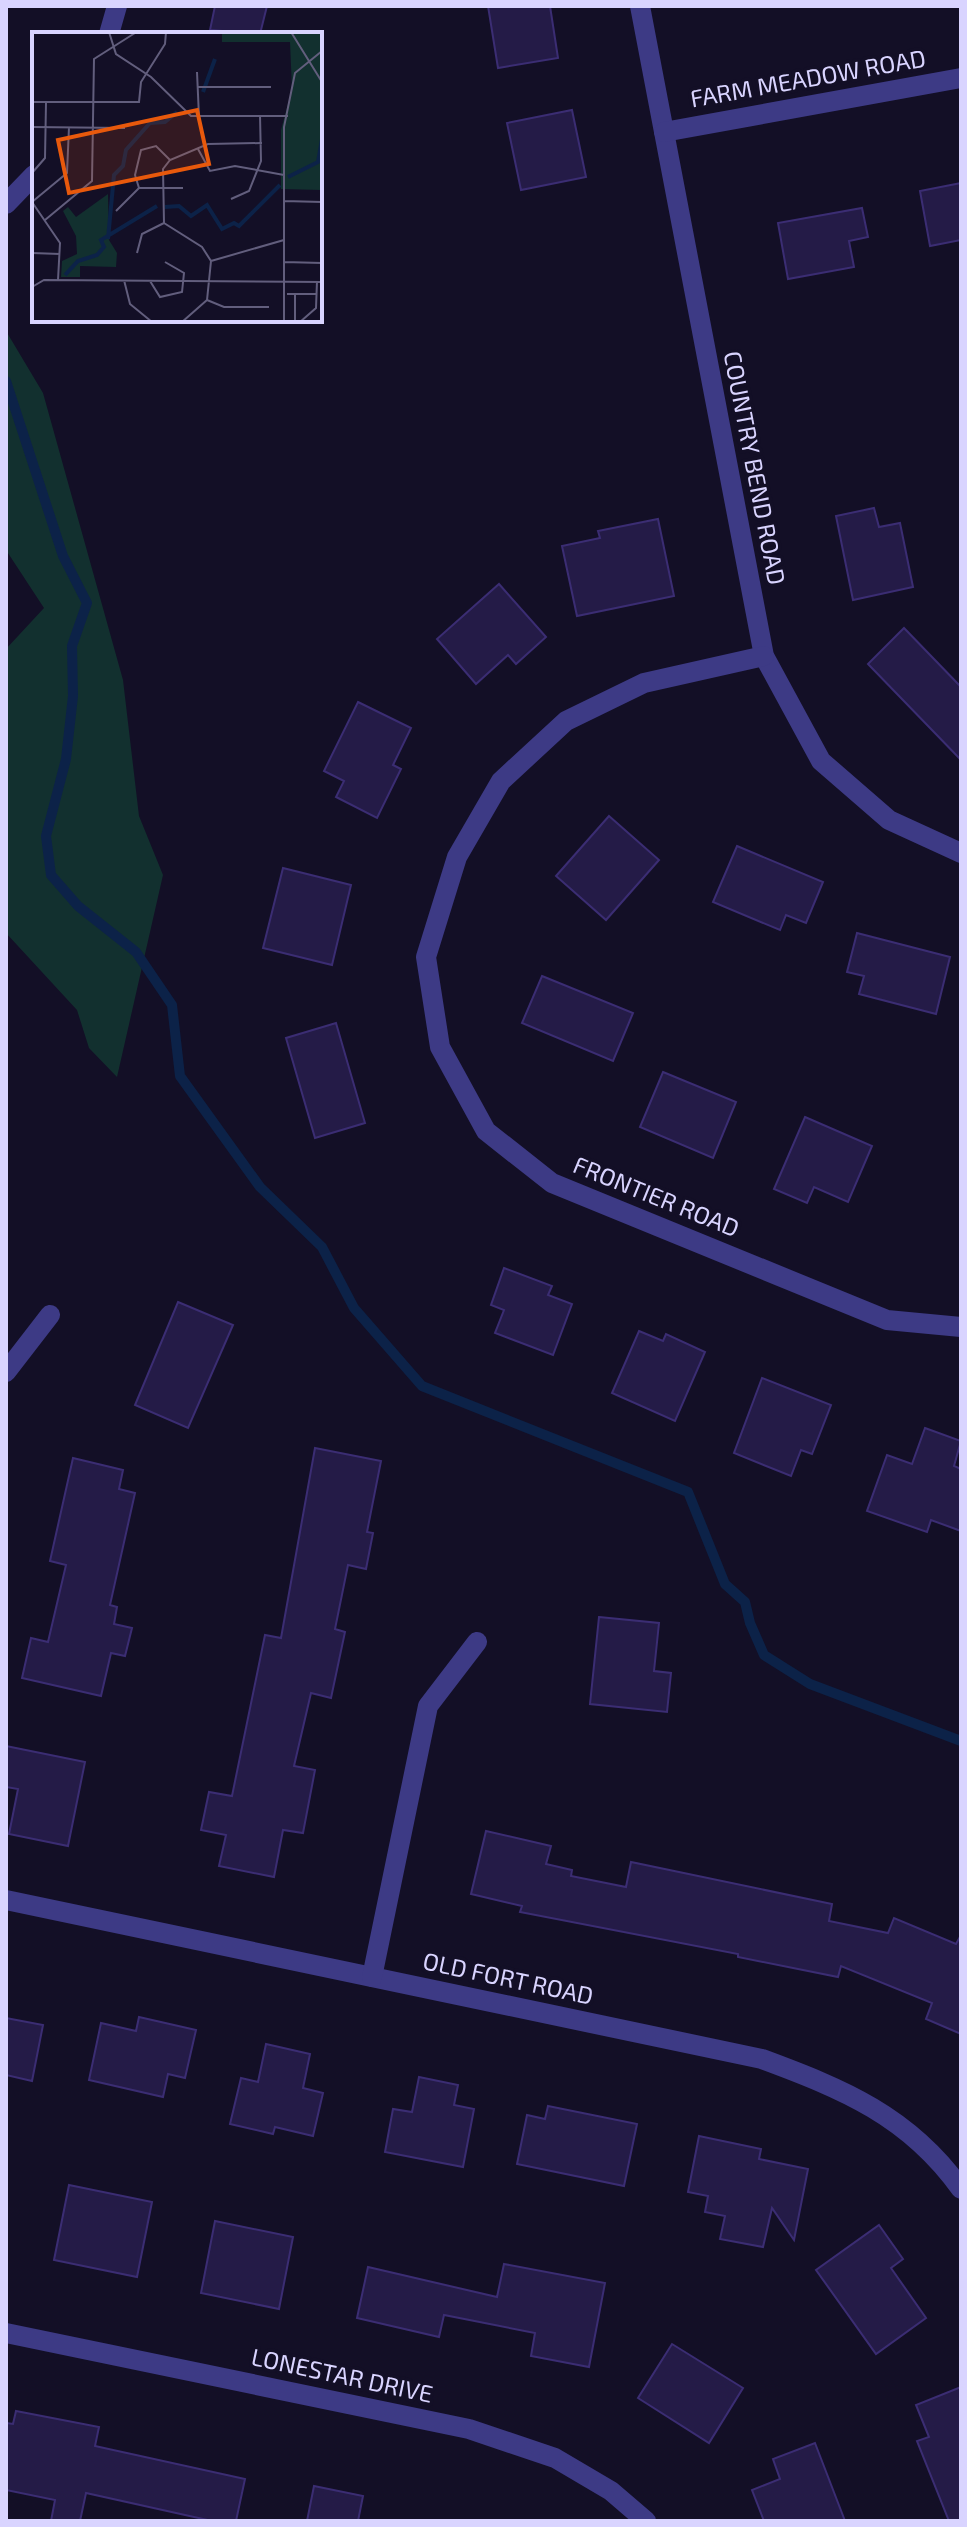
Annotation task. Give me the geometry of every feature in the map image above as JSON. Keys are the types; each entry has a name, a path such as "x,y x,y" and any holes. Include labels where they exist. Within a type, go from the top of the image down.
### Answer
{"street":[{"path":"110,32 117,6"},
{"name":"COUNTRY BEND ROAD","path":"640,6 764,656 821,761 889,820 961,853"},
{"name":"FARM MEADOW ROAD","path":"664,132 961,78"},
{"path":"6,204 32,177"},
{"name":"FRONTIER ROAD","path":"764,656 644,683 566,721 501,781 457,857 426,957 440,1047 486,1131 552,1183 887,1320 961,1327"},
{"path":"6,1372 50,1315"},
{"path":"372,1977 428,1706 477,1642"},
{"name":"OLD FORT ROAD","path":"6,1900 762,2059 839,2087 901,2125 946,2168 961,2189"},
{"name":"LONESTAR DRIVE","path":"6,2333 469,2429 555,2458 611,2491 646,2521"}],"green space":[{"path":"6,331 43,393 123,680 139,816 163,875 117,1077 89,1048 77,1010 6,933 6,649 44,608 6,550"}],"building":[{"path":"215,6 267,6 260,32 210,30"},
{"path":"488,6 550,6 558,58 498,68"},
{"path":"572,110 586,177 521,190 507,123"},
{"path":"961,183 961,240 930,246 920,191"},
{"path":"862,208 868,237 849,241 854,267 788,279 778,223"},
{"path":"874,508 879,527 900,523 913,587 853,600 836,516"},
{"path":"658,519 674,596 577,616 562,546 600,538 598,531"},
{"path":"499,584 546,637 516,664 508,655 476,684 437,639"},
{"path":"904,628 961,687 961,760 868,664"},
{"path":"358,702 411,728 393,765 401,769 377,818 336,797 344,781 324,771"},
{"path":"609,816 659,860 606,920 556,876"},
{"path":"737,846 823,882 806,923 786,915 780,930 713,902"},
{"path":"283,868 351,885 332,965 263,948"},
{"path":"857,933 950,957 936,1014 859,994 864,976 847,972"},
{"path":"542,976 633,1013 613,1061 522,1023"},
{"path":"336,1023 365,1123 315,1138 286,1038"},
{"path":"663,1072 736,1102 713,1158 640,1127"},
{"path":"805,1117 872,1146 848,1202 814,1187 807,1203 774,1189"},
{"path":"504,1268 552,1286 548,1295 572,1304 553,1355 495,1333 504,1310 491,1305"},
{"path":"178,1302 233,1325 188,1428 135,1405"},
{"path":"639,1331 663,1341 666,1334 705,1352 675,1421 612,1393"},
{"path":"762,1378 831,1405 812,1454 801,1450 791,1476 734,1453"},
{"path":"925,1428 961,1441 954,1466 961,1469 961,1531 931,1520 927,1532 867,1511 887,1455 912,1464"},
{"path":"315,1448 381,1461 367,1532 373,1533 366,1569 348,1565 335,1629 345,1632 331,1698 311,1693 294,1766 315,1770 303,1833 283,1830 274,1877 219,1866 226,1835 201,1830 209,1792 232,1796 265,1635 281,1638"},
{"path":"73,1458 123,1470 119,1489 135,1493 110,1605 117,1607 114,1624 132,1628 125,1656 111,1653 101,1696 22,1678 31,1638 48,1642 66,1565 50,1561"},
{"path":"599,1617 659,1623 654,1671 671,1673 667,1712 590,1704"},
{"path":"6,1746 85,1762 68,1846 9,1834 18,1789 6,1787"},
{"path":"486,1831 551,1846 546,1864 572,1870 571,1876 626,1887 631,1862 832,1904 829,1921 888,1933 894,1918 956,1944 961,1935 961,2034 926,2019 932,2003 841,1966 838,1977 738,1957 738,1954 520,1912 522,1906 471,1894"},
{"path":"139,2017 196,2030 185,2078 168,2074 163,2097 89,2080 101,2023 136,2031"},
{"path":"6,2018 43,2025 32,2081 6,2075"},
{"path":"266,2044 310,2054 303,2088 323,2093 313,2136 275,2127 273,2134 230,2124 241,2078 258,2082"},
{"path":"419,2077 458,2085 454,2105 474,2109 463,2167 385,2152 393,2109 412,2112"},
{"path":"548,2106 637,2124 624,2186 517,2164 527,2115 545,2119"},
{"path":"699,2136 761,2149 759,2159 808,2169 794,2240 772,2208 763,2247 720,2239 725,2216 705,2212 708,2196 688,2192"},
{"path":"69,2185 152,2202 137,2277 54,2260"},
{"path":"215,2221 293,2237 279,2309 201,2293"},
{"path":"879,2225 903,2259 891,2268 926,2318 876,2354 816,2270"},
{"path":"504,2264 605,2283 589,2367 531,2356 535,2333 444,2315 439,2337 357,2318 368,2267 497,2297"},
{"path":"672,2344 743,2388 709,2443 638,2398"},
{"path":"961,2387 961,2521 949,2521 917,2441 929,2437 916,2405"},
{"path":"16,2411 99,2427 95,2446 245,2479 236,2521 212,2521 86,2493 80,2521 51,2521 55,2500 6,2490 6,2423 13,2424"},
{"path":"815,2443 845,2521 764,2521 752,2490 780,2479 773,2459"},
{"path":"314,2486 363,2496 358,2521 307,2521"}],"waterway":[{"path":"6,381 63,556 87,603 72,646 73,696 66,759 46,836 51,875 78,906 136,952 172,1005 180,1076 260,1187 322,1247 354,1308 422,1386 688,1492 725,1584 745,1602 764,1655 810,1684 961,1741"}]}
